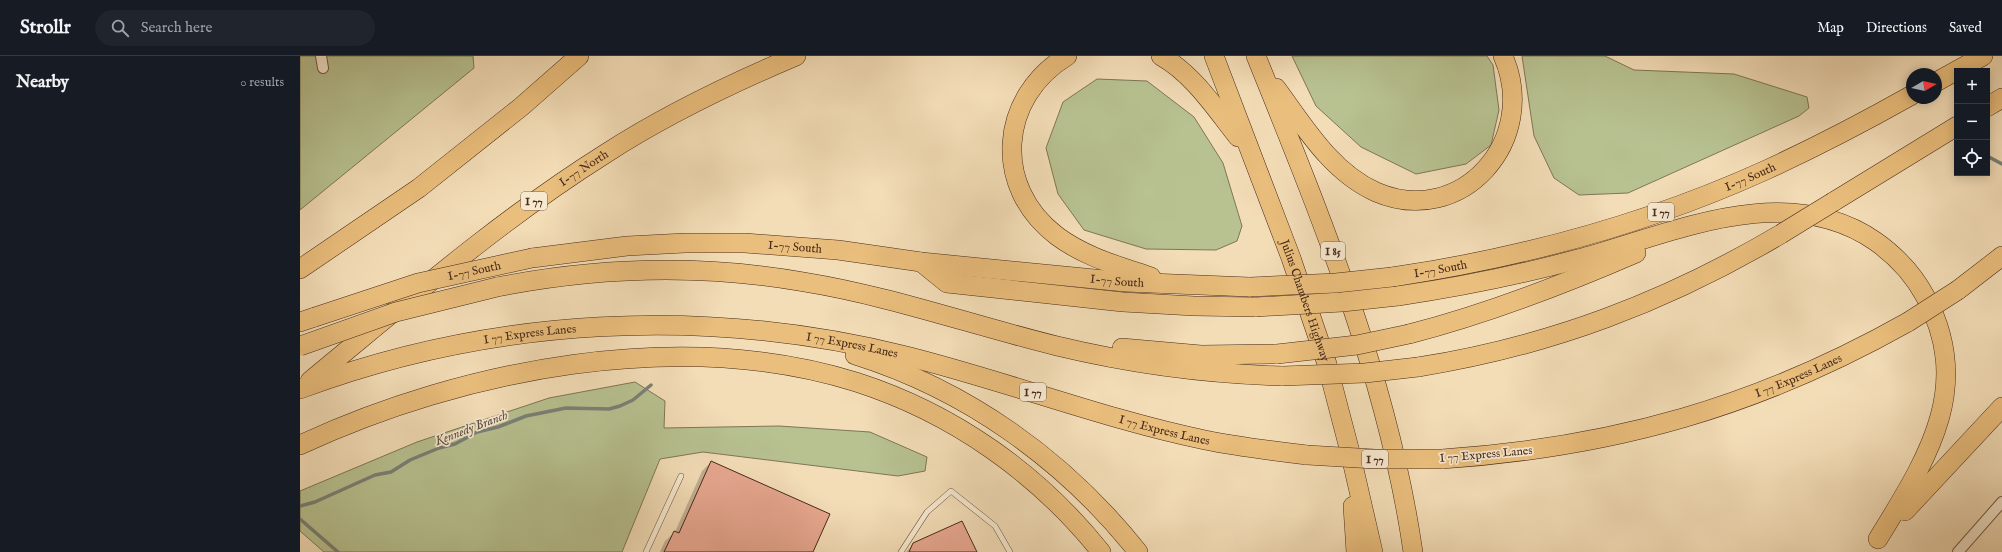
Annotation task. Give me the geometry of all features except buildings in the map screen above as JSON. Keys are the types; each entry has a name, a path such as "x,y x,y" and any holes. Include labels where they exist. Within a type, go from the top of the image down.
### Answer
{"highway":[{"path":"300,270 419,188 515,112 579,56"},
{"name":"I-77 North","path":"300,389 488,235 568,178 611,150 680,110 727,86 796,56"},
{"path":"1068,56 1045,71 1036,81 1021,104 1016,116 1011,142 1012,155 1018,184 1024,198 1043,224 1072,246 1110,264 1177,285"},
{"path":"1161,56 1183,73 1206,96 1250,153"},
{"name":"Julius Chambers Highway","path":"1214,56 1291,258 1327,364 1350,452 1373,552"},
{"path":"1257,60 1318,144 1352,177 1376,192 1388,196 1414,199 1440,196 1464,186 1483,172 1498,153 1509,130 1513,108 1512,84 1503,56"},
{"path":"1942,79 1983,56"},
{"name":"I 85","path":"1257,60 1331,244 1367,352 1395,458 1413,552"},
{"path":"1990,105 2002,98"},
{"name":"I-77 South","path":"307,319 418,283 532,258 627,246 715,243 775,245 838,250 921,262 1177,285 1250,287 1336,283 1392,277 1455,267 1518,254 1581,238 1644,218 1699,198 1766,170 1825,142 1906,99"},
{"path":"300,346 396,312 497,287 572,275 629,270 685,270 744,274 804,282 867,295 1021,337 1087,353 1148,365 1206,372 1283,376 1365,373 1418,367 1516,348 1610,318 1679,289 1723,267 1781,234 1954,128"},
{"path":"921,262 947,283 1058,296 1152,304 1256,307 1342,302 1398,296 1458,287 1522,274 1712,220 1771,212 1806,214 1839,222 1868,236 1894,256 1914,279 1929,304 1940,332 1945,359 1946,386 1942,414 1933,441 1920,468 1873,546"},
{"path":"1021,337 1178,354 1277,354 1357,345 1409,334 1463,319 1526,297 1605,266 1712,220"},
{"name":"I 77 Express Lanes","path":"300,389 402,357 489,339 576,328 667,325 759,330 835,341 903,356 1017,387 1112,416 1238,446 1308,455 1375,459 1442,458 1505,454 1567,446 1670,423 1729,404 1789,381 1846,356 1908,322 1958,290 2002,256"},
{"path":"759,330 836,349 876,362 935,386 978,410 1021,438 1070,479 1108,517 1138,552"},
{"path":"300,445 360,419 412,400 469,384 531,371 608,361 666,358 717,359 780,365 856,382 907,402 954,426 1006,459 1036,483 1064,510 1101,551"},
{"path":"1873,546 2002,407"},
{"path":"1350,452 1356,552"}],"street":[{"path":"321,56 324,68"},
{"path":"1958,552 2002,502"}],"lane":[{"path":"646,552 681,476"},
{"path":"901,552 927,512 951,491 995,526 1010,552"}],"green space":[{"path":"300,56 473,56 474,68 300,210"},
{"path":"1292,56 1487,56 1493,65 1499,110 1491,145 1466,164 1416,174 1361,147 1316,106"},
{"path":"1522,56 1605,56 1634,70 1734,74 1807,97 1809,108 1799,116 1628,193 1579,195 1554,178 1534,136"},
{"path":"1097,79 1147,81 1194,117 1223,163 1242,226 1237,241 1216,250 1146,249 1084,230 1058,194 1046,148 1063,102"},
{"path":"635,382 665,401 664,428 779,426 870,432 927,457 925,471 898,476 703,452 660,459 622,552 324,552 300,531 300,491 417,442 549,398"}],"waterway":[{"path":"1990,158 2002,164"},
{"name":"Kennedy Branch","path":"300,506 315,502 375,475 391,472 410,460 439,448 455,444 477,432 498,427 526,416 566,408 609,409 633,400 651,385"},
{"path":"300,519 338,552"}]}
